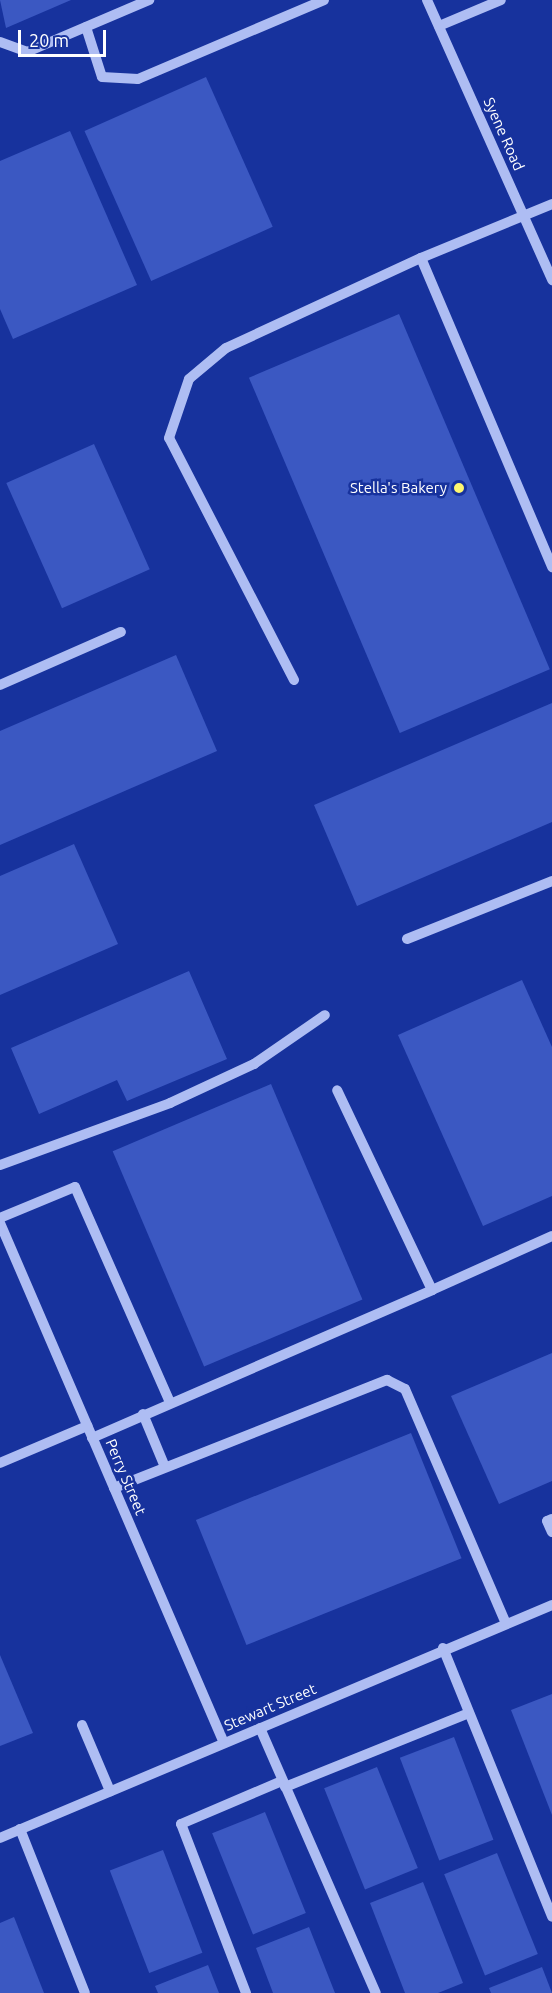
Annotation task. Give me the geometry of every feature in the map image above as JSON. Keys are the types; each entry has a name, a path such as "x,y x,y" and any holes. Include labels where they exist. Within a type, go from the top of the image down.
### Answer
{"street":[{"path":"0,42 27,52 149,0"},
{"path":"86,27 102,77 138,79 324,0"},
{"name":"Syene Road","path":"427,0 552,280"},
{"path":"439,26 501,0"},
{"path":"294,680 169,438 189,379 226,348 421,258 552,204"},
{"path":"421,258 552,567"},
{"path":"0,685 121,632"},
{"path":"407,939 552,881"},
{"path":"0,1165 181,1098 254,1064 325,1016"},
{"path":"337,1090 432,1290"},
{"path":"0,1218 75,1186 170,1402"},
{"name":"Perry Street","path":"0,1223 224,1743"},
{"path":"92,1438 552,1236"},
{"path":"114,1488 377,1381 396,1383 415,1411 506,1623"},
{"path":"143,1414 165,1467"},
{"path":"0,1463 87,1426"},
{"path":"552,1519 547,1521 552,1532"},
{"name":"Stewart Street","path":"0,1838 443,1648 552,1605"},
{"path":"443,1648 552,1917"},
{"path":"246,1993 181,1824 469,1713"},
{"path":"82,1725 110,1791"},
{"path":"260,1728 376,1993"},
{"path":"20,1830 86,1993"}],"building":[{"path":"0,0 71,0 6,28"},
{"path":"206,77 273,227 151,281 84,131"},
{"path":"70,131 137,285 13,339 0,309 0,161"},
{"path":"399,314 550,669 400,733 249,378"},
{"path":"94,444 150,569 62,608 6,483"},
{"path":"176,655 217,751 0,845 0,731"},
{"path":"552,703 552,822 357,906 314,805"},
{"path":"74,844 118,944 0,995 0,876"},
{"path":"189,971 227,1059 127,1101 117,1080 39,1114 11,1048"},
{"path":"522,980 552,1047 552,1196 483,1226 398,1035"},
{"path":"271,1084 362,1299 204,1367 113,1151"},
{"path":"552,1353 552,1481 499,1504 451,1396"},
{"path":"411,1433 462,1558 246,1645 196,1520"},
{"path":"0,1655 33,1733 0,1746"},
{"path":"552,1694 552,1815 511,1710"},
{"path":"454,1737 493,1840 439,1860 400,1758"},
{"path":"377,1767 418,1868 365,1889 324,1788"},
{"path":"265,1812 306,1913 253,1934 212,1833"},
{"path":"163,1850 202,1953 149,1973 110,1870"},
{"path":"497,1853 538,1954 485,1975 444,1874"},
{"path":"423,1882 463,1983 438,1993 405,1993 370,1903"},
{"path":"14,1917 44,1993 0,1993 0,1923"},
{"path":"309,1927 335,1993 273,1993 256,1948"},
{"path":"208,1965 219,1993 158,1993 155,1986"},
{"path":"542,1967 552,1993 491,1993 489,1988"}],"place":[{"name":"Stella's Bakery","path":"459,488"}]}
